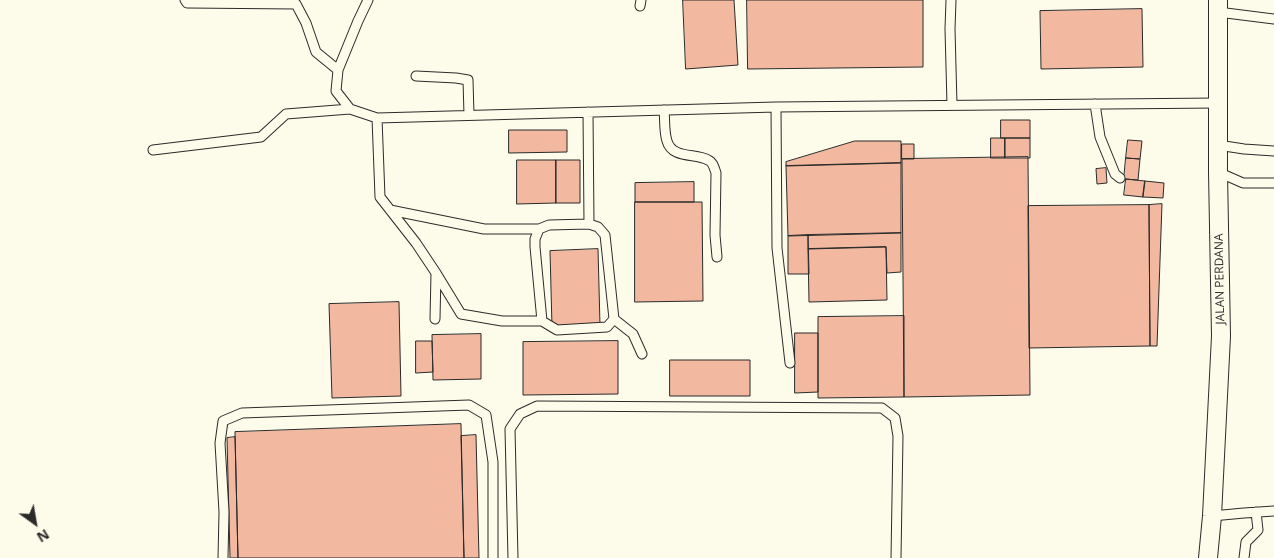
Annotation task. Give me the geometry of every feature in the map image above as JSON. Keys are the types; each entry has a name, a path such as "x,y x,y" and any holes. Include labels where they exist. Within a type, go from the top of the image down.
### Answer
{"street":[{"name":"JALAN PERDANA","path":"1208,558 1212,516 1221,336 1218,172 1218,6"}],"lane":[{"path":"185,0 187,3 296,4 306,23 316,52 338,70"},
{"path":"350,109 336,91 338,70 368,0"},
{"path":"951,0 952,105"},
{"path":"1218,6 1274,19"},
{"path":"416,76 468,80 469,115"},
{"path":"153,150 261,137 286,114 350,109 377,118 776,107 1218,103"},
{"path":"1095,104 1100,137 1115,174 1120,178"},
{"path":"776,107 777,248 790,363"},
{"path":"664,110 667,142 672,150 688,156 707,159 713,164 716,172 715,235 717,257"},
{"path":"588,112 589,224"},
{"path":"377,118 380,197 416,242 461,314 502,321 542,321 557,330 607,327 614,319"},
{"path":"1218,145 1274,151"},
{"path":"1218,172 1243,183 1274,183"},
{"path":"390,210 484,228 539,230 549,225 589,224 598,227 605,235 614,319 634,334 642,354"},
{"path":"539,230 535,239 535,247 542,321"},
{"path":"435,319 436,273"},
{"path":"222,558 224,512 220,443 223,421 242,413 469,405 486,415 493,462 493,558"},
{"path":"513,558 510,429 520,414 537,406 882,408 895,418 898,436 896,558"},
{"path":"1212,516 1274,511"},
{"path":"1244,558 1246,542 1258,530 1256,512"}],"building":[{"path":"683,0 734,0 738,65 686,69"},
{"path":"747,0 923,0 923,67 748,69"},
{"path":"1142,9 1143,67 1041,69 1040,11"},
{"path":"1001,120 1030,120 1030,138 1001,138"},
{"path":"509,130 567,130 567,152 509,153"},
{"path":"991,138 1005,138 1005,158 991,158"},
{"path":"1005,138 1030,138 1030,158 1005,158"},
{"path":"1128,140 1142,141 1140,159 1126,158"},
{"path":"855,141 901,141 901,163 786,166 786,162"},
{"path":"902,144 914,144 914,159 902,159"},
{"path":"1028,157 1030,395 904,397 902,159"},
{"path":"1126,158 1140,159 1138,180 1124,179"},
{"path":"517,160 556,160 556,203 517,204"},
{"path":"556,160 580,160 580,203 556,203"},
{"path":"901,163 901,233 788,236 786,166"},
{"path":"1106,168 1107,183 1097,184 1096,169"},
{"path":"1126,179 1145,181 1143,197 1124,195"},
{"path":"1145,181 1164,183 1163,198 1143,197"},
{"path":"694,182 694,202 635,202 635,183"},
{"path":"635,202 702,202 703,301 635,302"},
{"path":"1162,204 1157,346 1150,346 1149,205"},
{"path":"1149,205 1150,346 1029,348 1028,206"},
{"path":"901,233 901,272 887,273 886,247 808,249 808,235"},
{"path":"808,235 809,274 788,274 788,236"},
{"path":"886,247 887,300 809,302 808,249"},
{"path":"598,249 600,325 552,327 550,251"},
{"path":"399,302 401,396 332,398 329,304"},
{"path":"904,316 904,397 818,398 818,317"},
{"path":"795,333 818,333 818,392 795,393"},
{"path":"481,334 481,379 433,380 432,335"},
{"path":"416,341 432,341 433,372 416,373"},
{"path":"618,341 618,394 523,395 523,342"},
{"path":"670,360 750,360 750,396 670,396"},
{"path":"461,424 464,558 238,558 235,432"},
{"path":"476,435 479,558 464,558 461,436"},
{"path":"235,437 238,558 230,558 227,438"}]}
